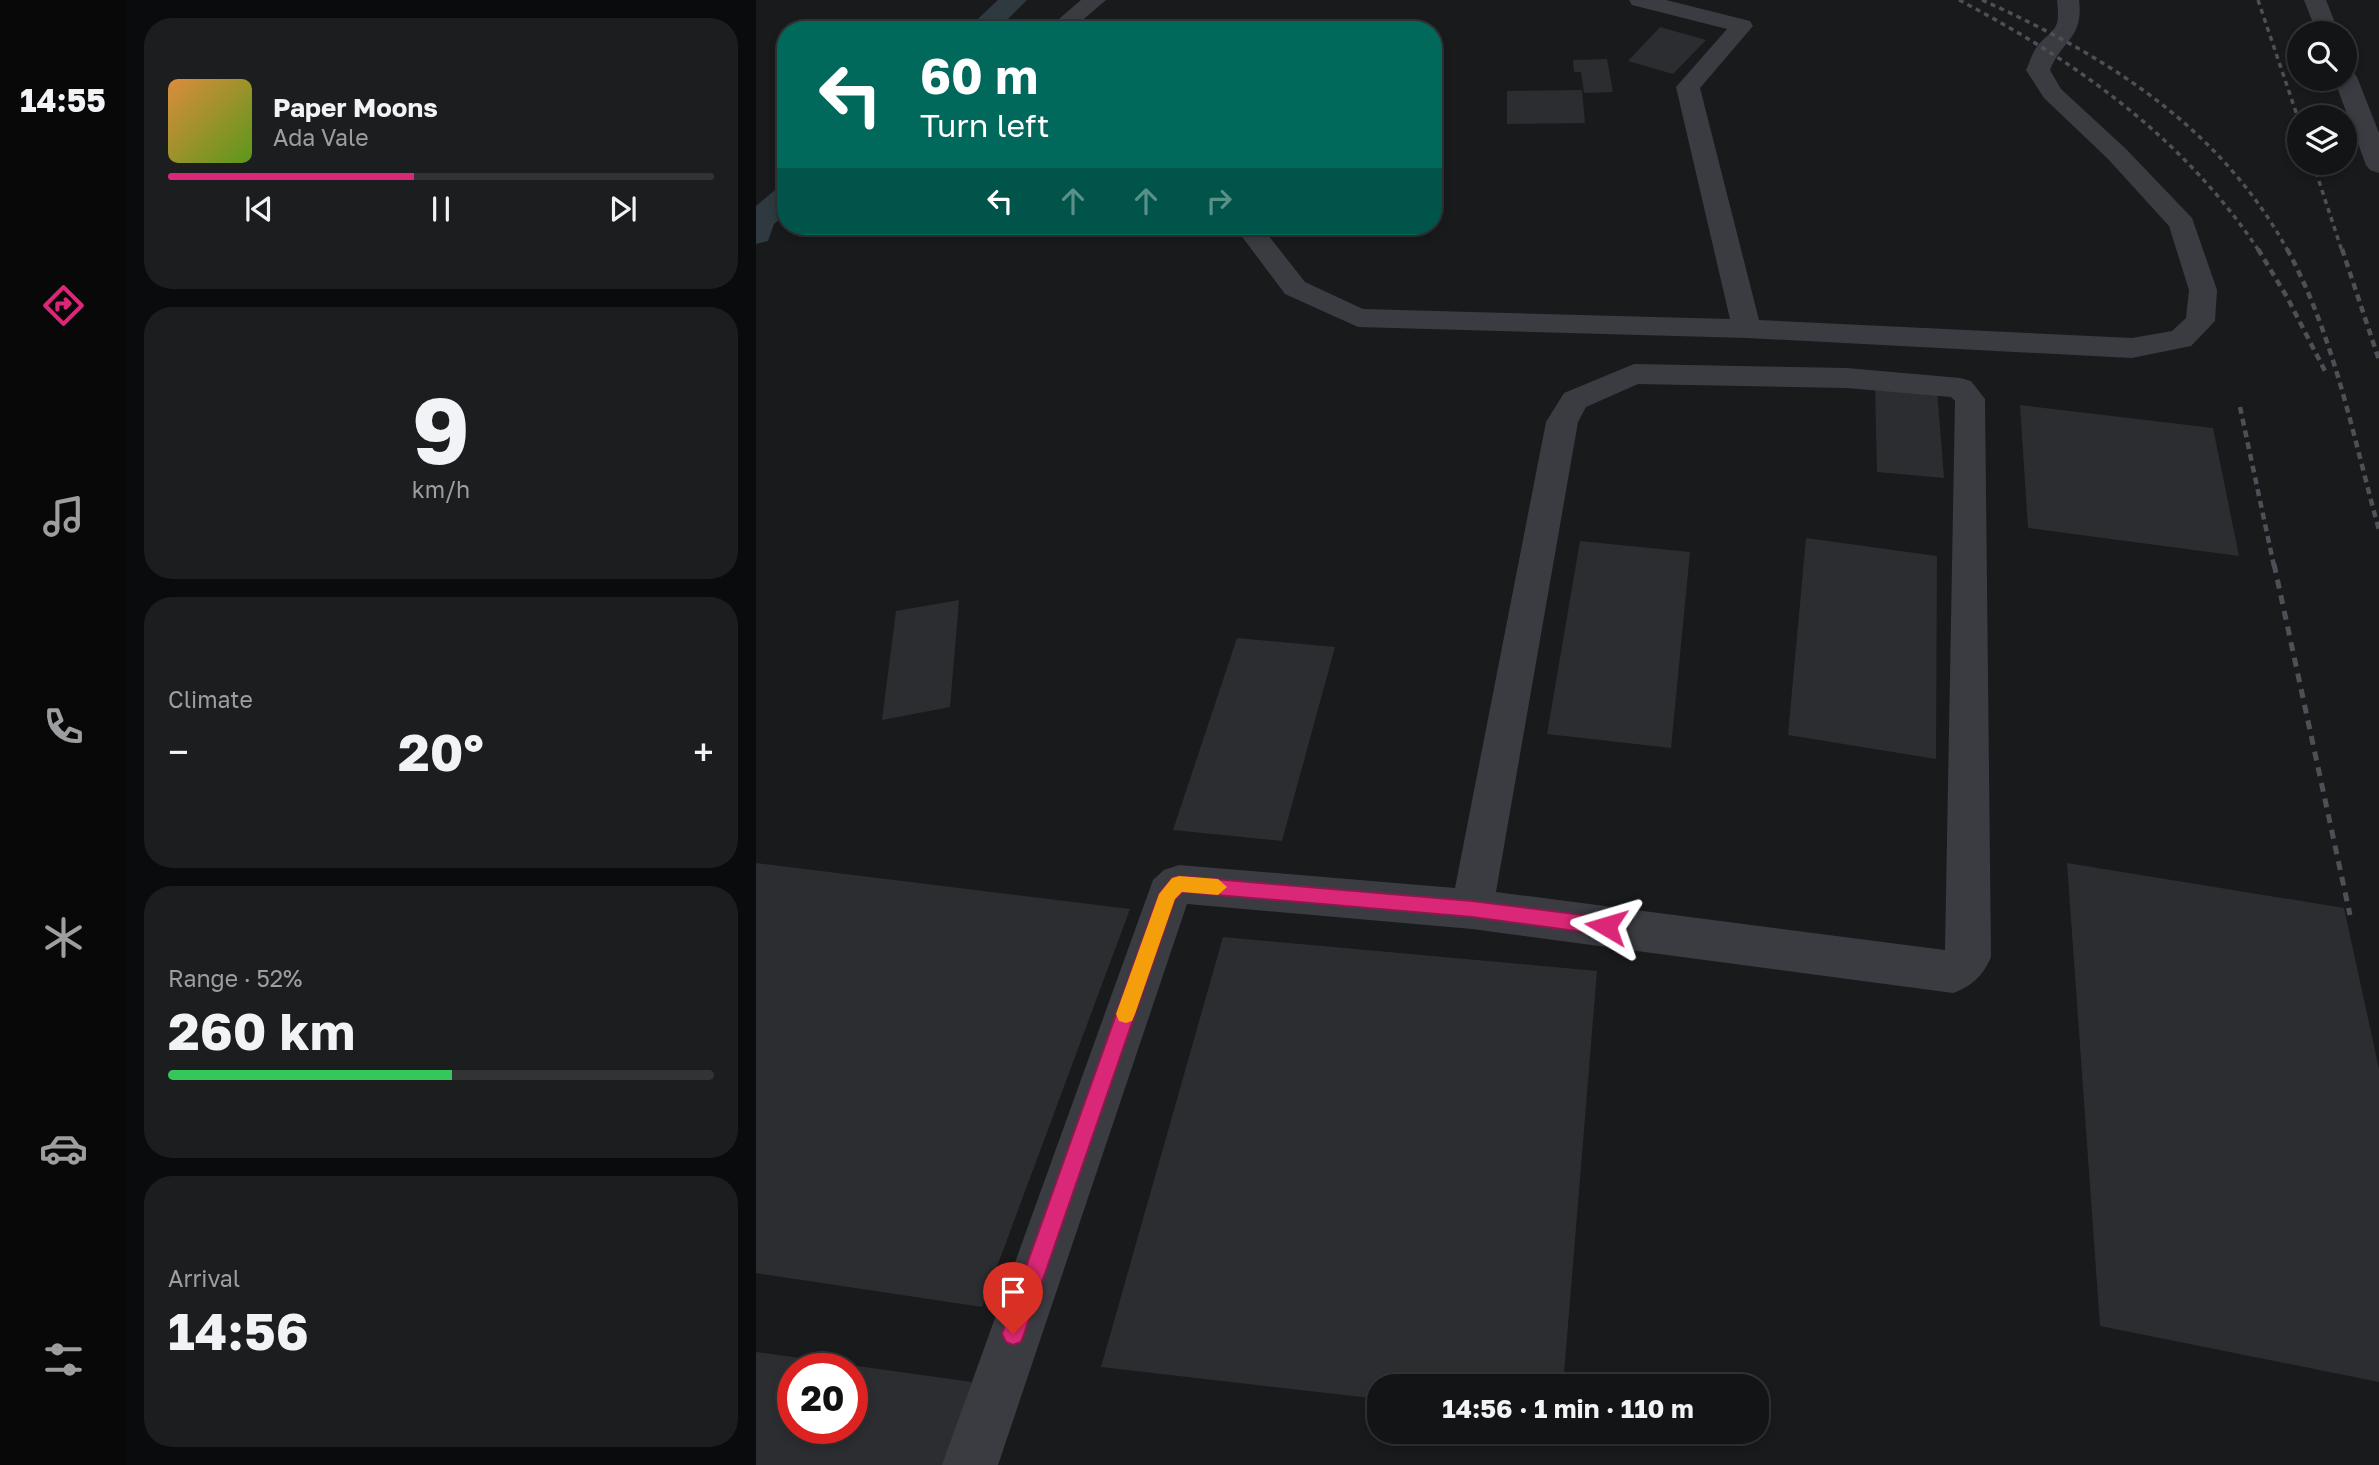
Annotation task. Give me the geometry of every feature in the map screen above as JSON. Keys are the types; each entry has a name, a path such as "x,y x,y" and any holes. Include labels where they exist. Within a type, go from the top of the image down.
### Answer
{"lane":[{"path":"1068,21 1095,0"},
{"path":"1640,0 1732,14 1742,26 1688,87 1747,329"},
{"path":"1254,235 1295,288 1358,317 1747,329 2132,348 2181,339 2200,321 2203,290 2182,224 2117,154 2052,93 2038,70 2047,48 2063,37 2070,18 2068,0"},
{"path":"2315,0 2323,21"},
{"path":"2350,91 2379,165"},
{"path":"970,1465 1168,894 1179,884 1472,909 1953,972 1969,957 1969,399 1960,388 1847,377 1634,374 1575,400 1562,422 1472,909"}],"building":[{"path":"1660,27 1706,40 1673,74 1628,61"},
{"path":"1607,59 1613,92 1584,93 1581,72 1574,72 1573,60"},
{"path":"1582,90 1585,123 1507,124 1507,91"},
{"path":"1875,383 1937,389 1944,478 1877,472"},
{"path":"2020,405 2213,428 2239,556 2028,528"},
{"path":"1806,538 1937,556 1936,759 1788,735"},
{"path":"1580,541 1690,552 1671,748 1547,734"},
{"path":"959,600 950,707 882,720 896,611"},
{"path":"1237,638 1335,647 1282,841 1173,830"},
{"path":"756,863 1130,909 982,1307 756,1273"},
{"path":"2067,863 2344,908 2379,1069 2379,1382 2100,1326"},
{"path":"1223,937 1597,971 1564,1374 1367,1374 1367,1398 1101,1367"},
{"path":"756,1352 777,1355 777,1444 868,1444 868,1368 972,1382 945,1465 756,1465"}],"waterway":[{"path":"990,21 1014,0"},
{"path":"756,234 758,221 777,205"}],"railway":[{"path":"1959,0 2045,49 2125,106 2197,173 2230,211 2259,251"},
{"path":"1982,0 2073,46 2157,100 2195,132 2230,168 2261,207 2288,251"},
{"path":"2258,0 2294,105"},
{"path":"2317,175 2342,251"},
{"path":"2258,249 2287,297 2326,373"},
{"path":"2342,249 2379,360"},
{"path":"2288,251 2318,316 2330,351 2379,530"},
{"path":"2240,407 2274,566"},
{"path":"2274,564 2350,915"}],"slow traffic":[{"path":"1126,1014 1168,894 1179,884 1218,887"}],"route":[{"path":"1013,1334 1168,894 1179,884 1472,909 1606,926"}]}
